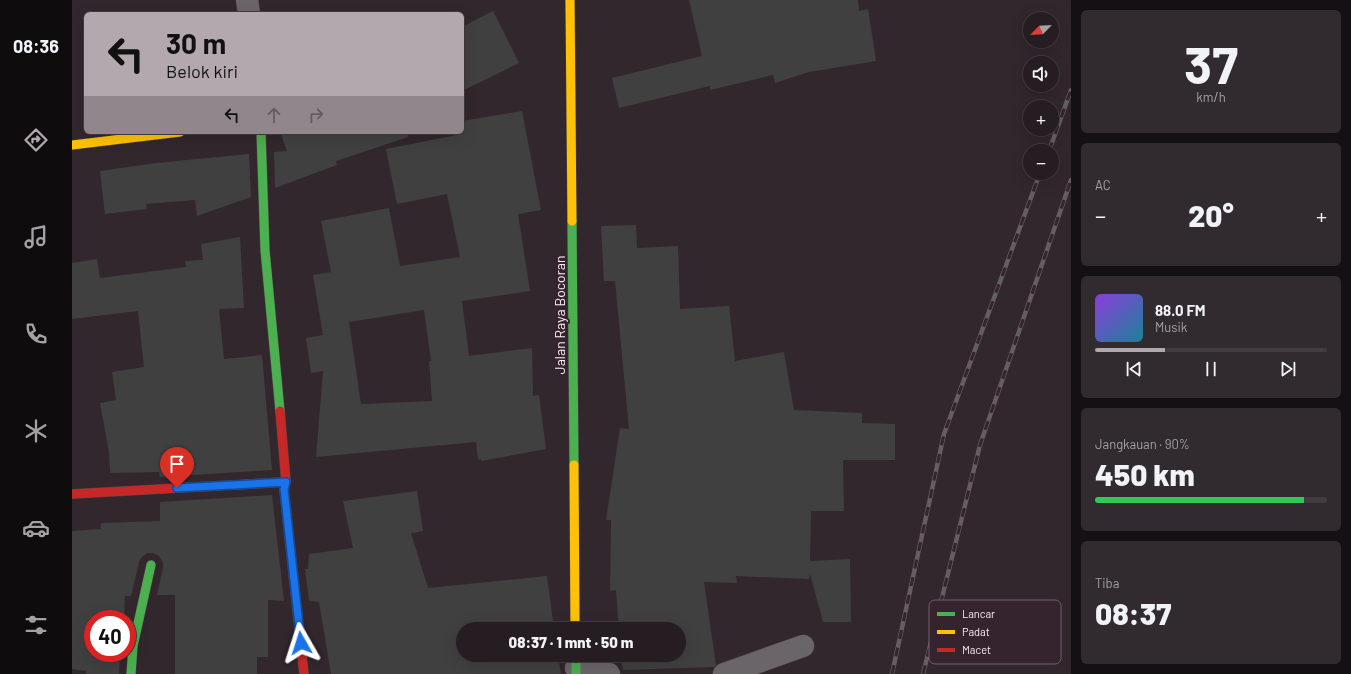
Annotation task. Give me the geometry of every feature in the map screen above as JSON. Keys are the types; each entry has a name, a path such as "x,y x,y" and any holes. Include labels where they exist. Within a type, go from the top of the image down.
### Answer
{"street":[{"path":"247,0 249,12"},
{"name":"Jalan Raya Bocoran","path":"570,0 575,622"},
{"path":"72,145 163,134"},
{"path":"261,134 265,250 286,482 284,489 304,674"},
{"path":"72,494 286,482"},
{"path":"131,674 134,646 151,565"},
{"path":"724,674 803,646"},
{"path":"576,666 609,674"}],"building":[{"path":"689,0 858,0 859,11 868,9 876,61 809,72 775,83 773,75 710,90 710,86 619,108 612,78 702,56"},
{"path":"493,11 519,63 464,90 464,26"},
{"path":"522,111 541,210 518,214 530,291 462,301 469,356 532,348 533,396 539,395 546,449 481,461 481,459 478,460 476,442 316,457 323,371 311,373 306,338 323,335 313,275 331,272 321,221 389,208 400,266 460,257 447,194 397,204 386,149 464,134 464,121","holes":["424,310 431,361 429,361 432,401 361,404 349,322"]},
{"path":"281,134 407,134 408,137 336,161 337,165 275,188 274,152 287,151"},
{"path":"249,154 251,197 197,216 195,200 146,204 147,209 105,214 100,171 156,163"},
{"path":"636,225 637,248 678,246 680,309 729,306 735,361 784,352 794,410 862,413 862,423 895,424 895,460 843,460 844,511 811,511 810,561 850,559 851,622 823,622 810,574 809,579 736,576 737,583 704,582 716,665 714,667 623,670 622,662 686,662 686,622 618,622 616,590 610,591 611,520 606,520 620,428 629,429 615,281 604,281 601,226"},
{"path":"240,237 244,308 219,309 224,359 262,355 272,470 160,477 159,472 110,473 109,452 100,403 116,400 112,372 144,367 138,311 72,319 72,263 97,259 100,278 186,267 185,261 203,260 201,244"},
{"path":"417,491 423,531 411,533 428,588 547,576 553,622 456,622 456,662 559,662 561,674 331,674 319,602 309,601 305,569 308,569 309,554 353,548 343,501"},
{"path":"272,495 284,601 268,600 268,657 257,657 257,674 175,674 175,595 157,595 163,562 159,556 153,553 147,553 139,562 131,596 125,596 124,610 84,610 84,662 120,662 119,674 86,674 86,671 72,669 72,531 101,529 101,523 160,521 160,502"}],"railway":[{"path":"1052,144 1071,90"},
{"path":"892,674 944,434 1037,180"},
{"path":"941,600 980,445 1071,180"},
{"path":"923,674 929,650"}],"traffic: fast":[{"path":"261,134 265,250 280,411"},
{"path":"572,221 574,465"},
{"path":"197,487 286,482"},
{"path":"131,674 133,646 151,565"},
{"path":"576,662 576,674"}],"traffic: slow":[{"path":"570,0 572,221"},
{"path":"72,145 163,134"},
{"path":"574,465 575,622"}],"traffic: jam":[{"path":"280,411 286,482 284,489 304,674"},
{"path":"72,494 197,487"}],"route":[{"path":"177,488 286,482 284,489 301,643"}]}
